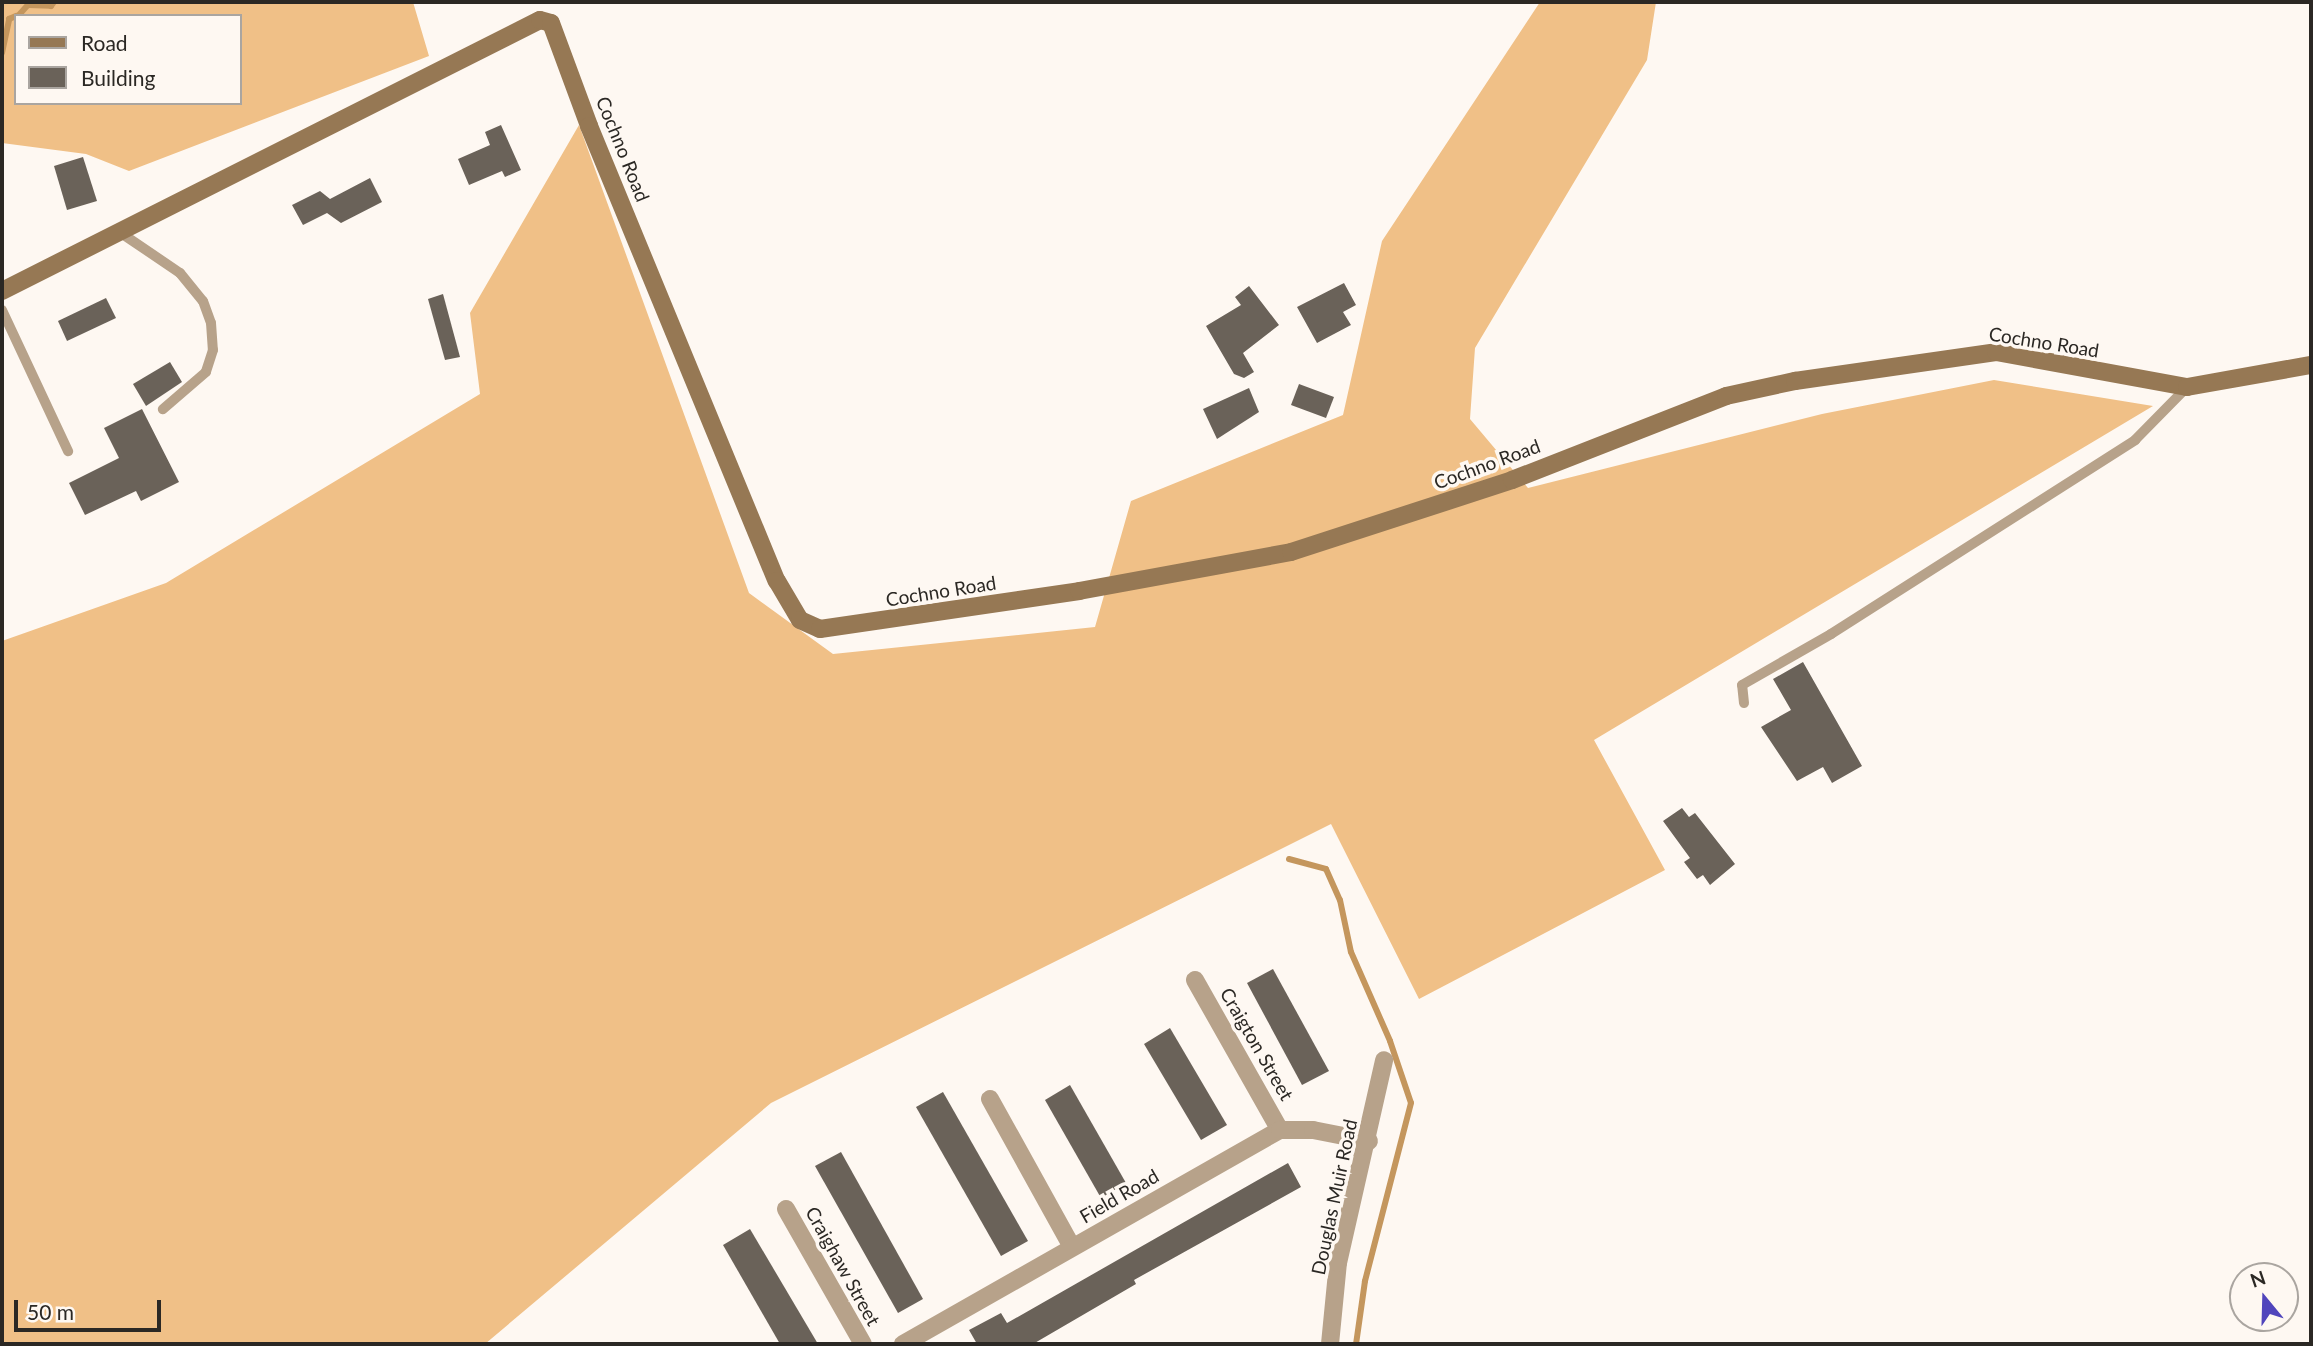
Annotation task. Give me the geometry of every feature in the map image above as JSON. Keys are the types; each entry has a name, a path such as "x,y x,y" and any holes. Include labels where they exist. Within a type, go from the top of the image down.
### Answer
{"street":[{"name":"Cochno Road","path":"2,291 540,20 551,23 589,126 777,581 800,620 820,629 1079,591 1291,552 1512,480 1694,407 1795,382 1996,352 2187,387 2311,365"},
{"name":"Craigton Street","path":"1195,980 1280,1130"},
{"name":"Douglas Muir Road","path":"1330,1344 1338,1263 1369,1140 1384,1060"},
{"path":"990,1099 1072,1247"},
{"name":"Field Road","path":"903,1344 1280,1130 1313,1130 1369,1140"},
{"name":"Craighaw Street","path":"786,1209 863,1344"}],"lane":[{"path":"118,231 187,279 203,301 211,323 213,350 206,372 163,409"},
{"path":"2,310 68,451"},
{"path":"1744,703 1742,685 2135,440 2187,387"}],"shaded area":[{"path":"2,2 413,2 429,56 129,171 86,154 2,143"},
{"path":"1540,2 1656,2 1647,60 1475,348 1470,419 1528,488 1822,414 1994,380 2153,406 1594,740 1665,870 1419,999 1331,824 771,1103 485,1344 2,1344 2,641 166,583 480,394 470,313 579,125 749,593 833,654 1095,627 1131,501 1343,415 1382,241"}],"building":[{"path":"501,125 521,170 505,177 502,171 469,185 458,159 490,145 485,132"},
{"path":"83,157 97,201 67,210 54,166"},
{"path":"370,178 382,202 341,223 327,213 303,225 292,205 320,191 330,199"},
{"path":"1344,283 1356,305 1343,312 1351,325 1317,343 1297,307"},
{"path":"1249,286 1279,325 1243,353 1254,372 1244,378 1234,374 1206,326 1241,305 1235,297"},
{"path":"443,294 460,357 445,360 428,299"},
{"path":"106,298 116,318 67,341 58,321"},
{"path":"170,362 182,382 146,406 133,384"},
{"path":"1299,384 1334,397 1326,418 1291,405"},
{"path":"1249,388 1259,412 1217,439 1203,409"},
{"path":"142,409 179,482 141,501 136,491 85,515 69,483 119,458 104,428"},
{"path":"1803,662 1862,766 1832,783 1823,767 1797,781 1761,727 1791,710 1773,679"},
{"path":"1682,808 1689,817 1695,813 1735,864 1710,885 1703,875 1697,879 1684,862 1690,858 1663,821"},
{"path":"1273,969 1329,1071 1302,1085 1247,983"},
{"path":"1170,1028 1227,1125 1201,1140 1144,1044"},
{"path":"1070,1085 1126,1183 1101,1198 1045,1100"},
{"path":"943,1092 1028,1241 1001,1256 916,1107"},
{"path":"841,1152 923,1299 898,1313 815,1166"},
{"path":"1288,1163 1301,1187 1134,1280 1136,1284 1033,1344 977,1344 969,1330 1001,1313 1007,1323"},
{"path":"750,1229 818,1344 780,1344 723,1245"}],"waterway":[{"path":"20,14 28,5 51,6 54,2"},
{"path":"2,53 9,19 14,17"},
{"path":"1289,859 1326,869 1340,900 1351,952 1390,1041 1411,1103 1365,1281 1356,1344"}]}
